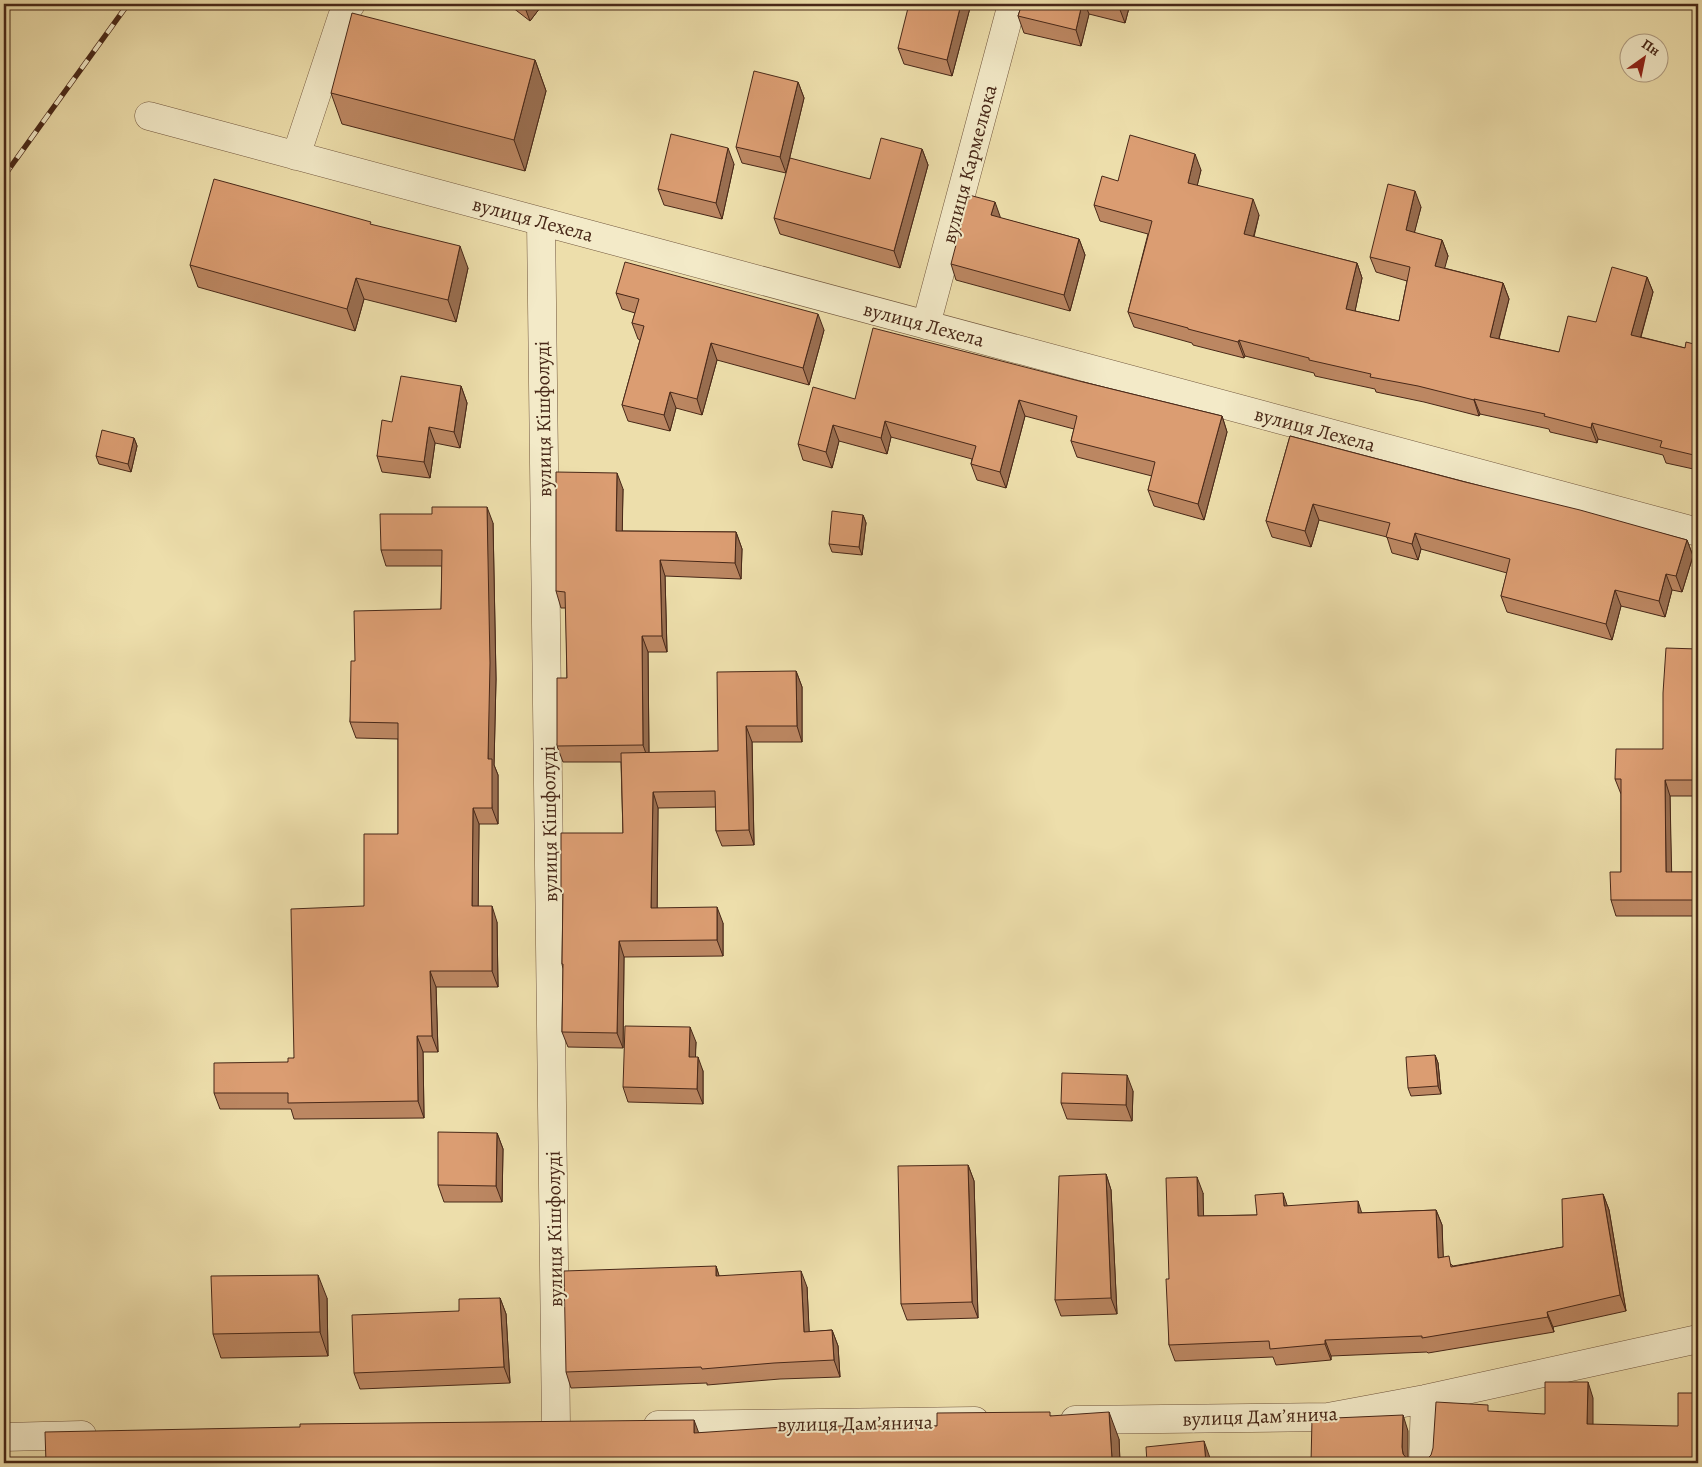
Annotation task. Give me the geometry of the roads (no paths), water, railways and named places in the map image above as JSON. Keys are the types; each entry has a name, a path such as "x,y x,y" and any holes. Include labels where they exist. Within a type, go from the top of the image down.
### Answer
{"street":[{"path":"296,156 342,16 351,4"},
{"name":"вулиця Кармелюка","path":"926,325 1012,4"},
{"name":"вулиця Лехела","path":"149,116 1698,532"},
{"name":"вулиця Кішфолуді","path":"527,1427 566,1426 541,222"},
{"name":"вулиця Дамʼянича","path":"1051,1420 1328,1417 1425,1399 1698,1339"},
{"path":"1423,1463 1425,1399"},
{"name":"вулиця Дамʼянича","path":"636,1425 1002,1421"},
{"path":"4,1437 102,1435"}],"railway":[{"path":"4,176 128,4"}]}
